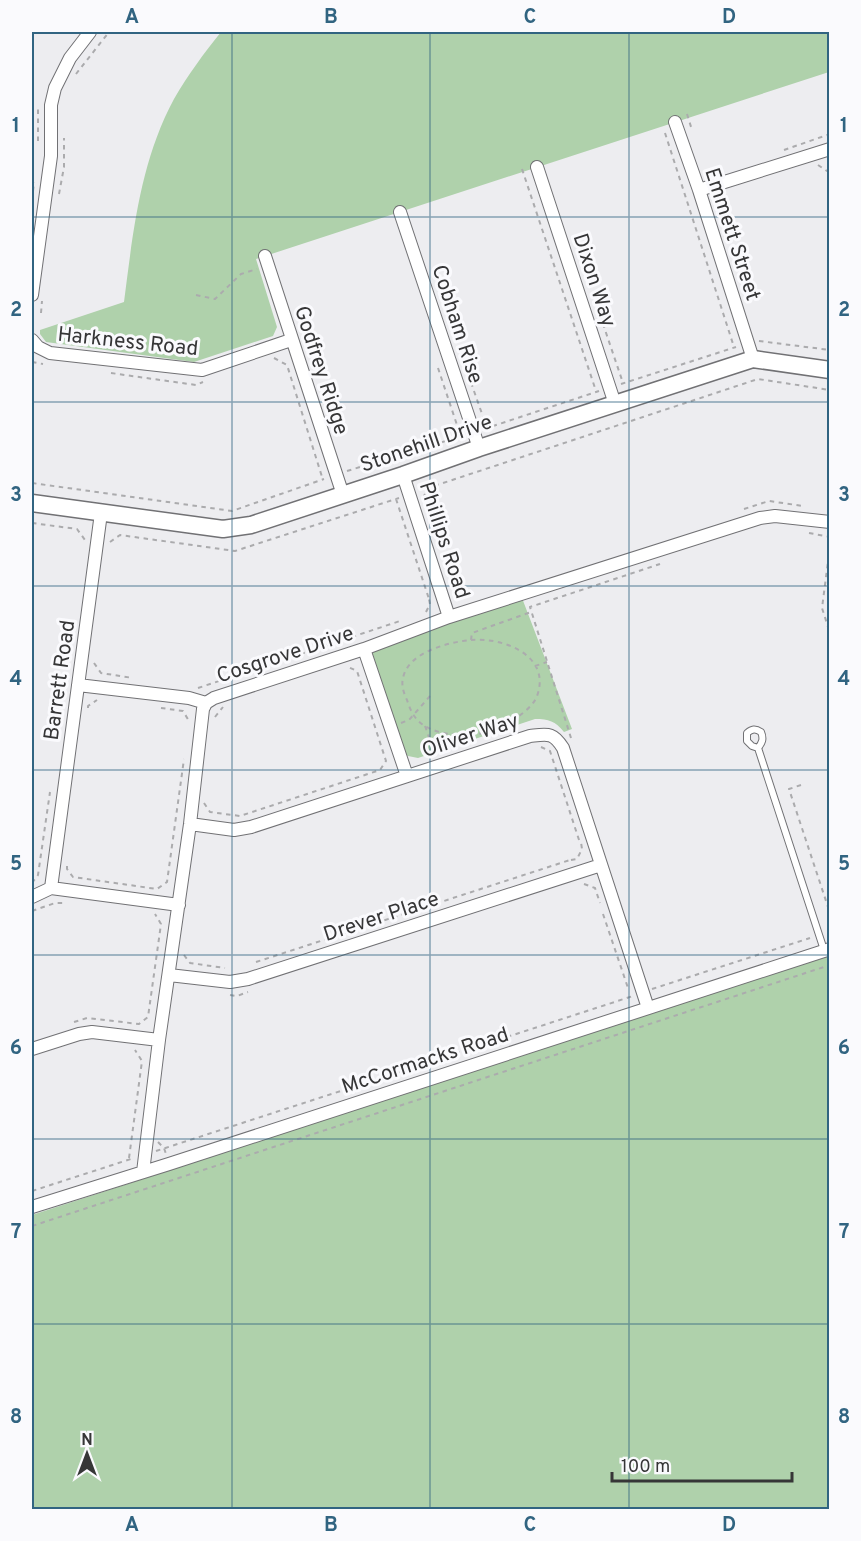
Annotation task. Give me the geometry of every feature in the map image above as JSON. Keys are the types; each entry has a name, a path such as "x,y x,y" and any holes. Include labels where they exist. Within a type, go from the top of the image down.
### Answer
{"street":[{"path":"37,298 51,156 51,105 55,88 70,58 90,32"},
{"name":"Emmett Street","path":"675,122 753,359"},
{"path":"699,190 830,149"},
{"name":"Dixon Way","path":"537,167 615,404"},
{"name":"Cobham Rise","path":"400,212 479,448"},
{"name":"Godfrey Ridge","path":"267,261 343,495"},
{"name":"Harkness Road","path":"32,340 38,347 50,353 202,370 291,340"},
{"name":"Stonehill Drive","path":"32,503 223,529 251,525 753,359 830,370"},
{"name":"Phillips Road","path":"403,475 449,618"},
{"name":"Barrett Road","path":"51,888 101,513"},
{"name":"Cosgrove Drive","path":"143,1172 203,710 206,703 214,698 364,649 449,618 760,518 775,516 830,522"},
{"path":"364,649 406,776"},
{"path":"78,685 189,698 206,703"},
{"name":"Oliver Way","path":"190,824 234,830 251,827 530,736 545,734 556,738 563,748 601,865 637,995 648,1008"},
{"name":"Drever Place","path":"169,975 230,982 248,979 601,865"},
{"path":"32,897 51,888 178,905"},
{"name":"McCormacks Road","path":"32,1207 827,950"},
{"path":"32,1049 92,1032 159,1040"}],"lane":[{"path":"758,748 819,935 827,950"}],"path":[{"path":"76,75 109,32"},
{"path":"687,114 693,136"},
{"path":"623,383 734,347 665,133"},
{"path":"58,201 64,167 63,134"},
{"path":"777,152 830,134"},
{"path":"819,165 830,173"},
{"path":"487,428 597,392 522,169"},
{"path":"717,209 720,197 723,196"},
{"path":"195,295 215,299 241,274 267,261"},
{"path":"37,298 41,313"},
{"path":"761,340 830,350"},
{"path":"274,358 286,365 323,480"},
{"path":"32,362 43,364"},
{"path":"102,372 196,385 208,381"},
{"path":"423,498 428,488 758,379 830,390"},
{"path":"32,483 232,511 336,475 461,437"},
{"path":"735,512 769,501 809,507"},
{"path":"804,532 830,537"},
{"path":"830,546 822,608 830,633"},
{"path":"572,741 530,607 669,561"},
{"path":"425,613 430,604 429,599"},
{"path":"471,640 472,633 531,612"},
{"path":"198,688 404,620"},
{"path":"484,639 498,642 526,654 535,666 540,682 537,698 507,726 493,731 477,734 449,734 436,731 415,718 404,694 403,679 408,668 433,648 458,641 484,639"},
{"path":"204,802 210,812 240,816 380,770 386,761 357,671 346,666 338,668 329,645"},
{"path":"535,666 547,662"},
{"path":"94,664 101,674 139,679"},
{"path":"390,726 409,720 430,696"},
{"path":"87,717 88,706 98,699 101,700"},
{"path":"214,726 216,716 224,706"},
{"path":"160,708 183,711 189,721"},
{"path":"425,725 439,765"},
{"path":"256,963 577,859 582,849 550,751 539,746"},
{"path":"40,862 67,865 73,877 157,889 167,882 184,756"},
{"path":"32,883 38,875 51,785"},
{"path":"801,785 789,789 830,913"},
{"path":"215,827 216,813"},
{"path":"580,843 592,838"},
{"path":"570,860 578,885 585,883 595,888 600,904"},
{"path":"32,911 55,903 69,903"},
{"path":"603,912 637,995"},
{"path":"65,1025 87,1018 140,1024 148,1017 161,924 152,913"},
{"path":"32,1191 819,935"},
{"path":"184,954 190,963 225,968"},
{"path":"32,1226 830,965"},
{"path":"226,994 237,996 248,992"},
{"path":"128,1160 142,1060 135,1050 130,1049"},
{"path":"157,1140 164,1148"}],"green space":[{"path":"221,32 829,32 829,72 256,259 277,327 273,336 194,362 46,342 40,330 124,302 140,198 153,148 174,99 196,64"},
{"path":"522,598 572,729 564,732 551,721 535,719 418,758 408,756 404,753 372,660 372,651 378,645"},
{"path":"829,956 829,1509 32,1509 32,1215"}]}
